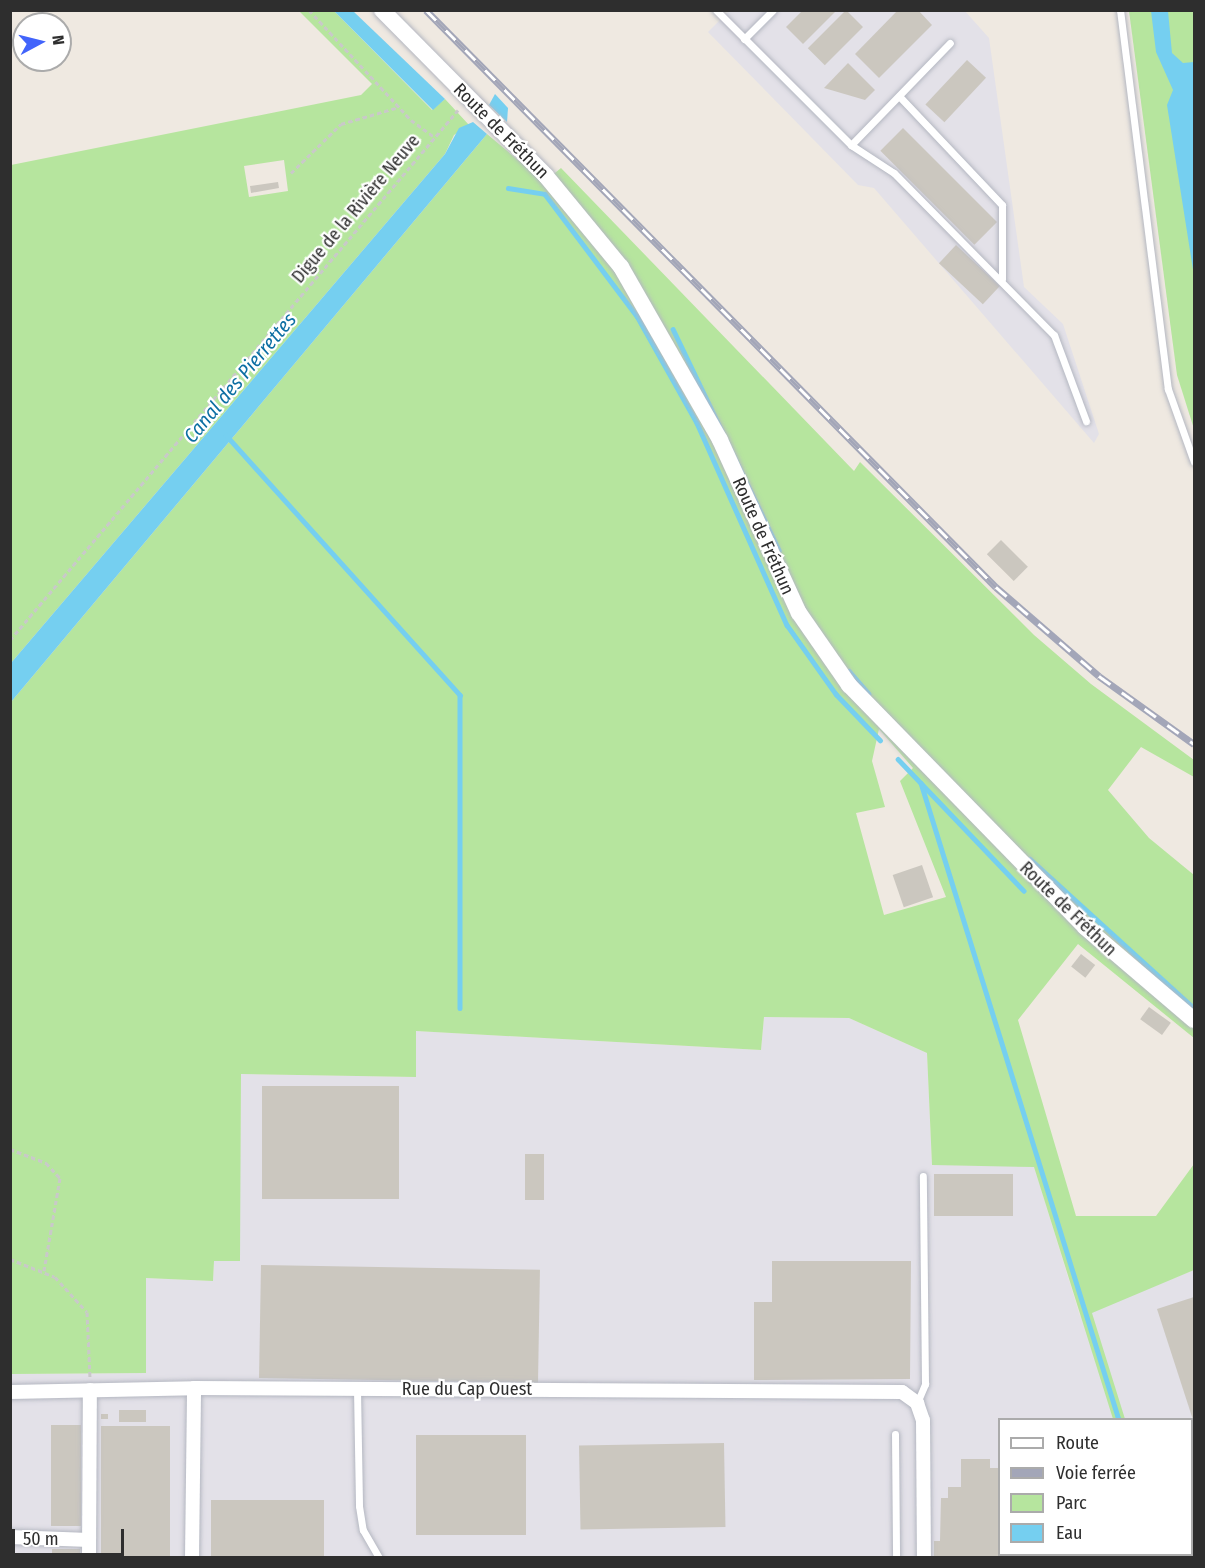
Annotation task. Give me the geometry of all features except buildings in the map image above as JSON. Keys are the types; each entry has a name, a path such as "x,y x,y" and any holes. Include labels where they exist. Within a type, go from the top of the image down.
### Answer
{"street":[{"name":"Route de Fréthun","path":"382,10 583,217 656,321 720,440 789,595 837,670 898,740 1085,927 1194,1020"},
{"name":"Rue du Cap Ouest","path":"11,1392 194,1388 897,1392 918,1402"},
{"path":"192,1557 194,1388"},
{"path":"89,1557 90,1390"},
{"path":"918,1402 923,1420 924,1557"},
{"path":"10,1537 89,1540"}],"lane":[{"path":"716,10 851,145 894,173 1002,279 1054,335 1086,421"},
{"path":"744,39 773,10"},
{"path":"1120,10 1168,389 1194,462"},
{"path":"851,145 950,43"},
{"path":"899,96 1002,205 1002,279"},
{"path":"918,1402 925,1384 923,1176"},
{"path":"357,1389 359,1506 363,1530 379,1557"},
{"path":"895,1434 896,1557"}],"path":[{"path":"309,10 399,107 433,136"},
{"name":"Digue de la Rivière Neuve","path":"10,640 433,136 474,104"},
{"path":"291,173 341,124 399,107"},
{"path":"10,1149 46,1163 60,1178 44,1271"},
{"path":"10,1259 44,1271 71,1290 87,1312 90,1390"}],"shaded area":[{"path":"964,10 989,38 1024,287 1063,324 1099,434 1094,443 874,188 858,185 708,32 729,11"},
{"path":"764,1017 849,1018 927,1053 932,1165 1034,1166 1080,1316 1194,1270 1194,1557 11,1557 10,1374 145,1373 146,1278 213,1281 214,1261 239,1261 241,1074 416,1077 416,1031 761,1050"}],"green space":[{"path":"299,11 334,11 432,110 445,99 469,125 454,135 445,154 11,663 11,165 361,95 372,84","holes":["284,160 288,191 249,197 244,166"]},
{"path":"1129,11 1194,11 1194,429 1177,375"},
{"path":"487,134 544,182 561,168 854,471 860,462 1034,635 1091,684 1194,760 1194,777 1141,747 1108,790 1149,838 1194,875 1194,1038 1078,944 1018,1020 1076,1216 1156,1216 1194,1164 1194,1270 1092,1313 1125,1418 1113,1418 1034,1167 932,1165 927,1053 849,1018 764,1017 761,1050 416,1031 416,1077 241,1074 240,1261 214,1261 213,1281 146,1278 146,1373 11,1374 11,702","holes":["879,729 913,768 900,781 946,897 884,915 856,813 885,807 872,761"]}],"water":[{"path":"334,11 353,11 445,99 433,110"},
{"path":"1151,11 1168,11 1172,53 1183,63 1194,62 1194,276 1167,105 1173,90 1156,52"},
{"path":"495,94 508,108 507,122 489,105"},
{"path":"473,122 487,134 11,702 11,663 445,154 459,128"}],"waterway":[{"path":"508,188 545,194 637,316 697,423 787,625 836,694 880,740"},
{"path":"673,329 779,550"},
{"path":"226,435 460,695 460,1008"},
{"path":"849,671 869,694"},
{"path":"898,759 1024,891"},
{"path":"921,783 1118,1418"},
{"path":"1030,859 1194,1008"}],"railway":[{"path":"426,10 996,587 1099,676 1194,744"}],"water label":[{"name":"Canal des Pierrettes","path":"240,378"}]}
